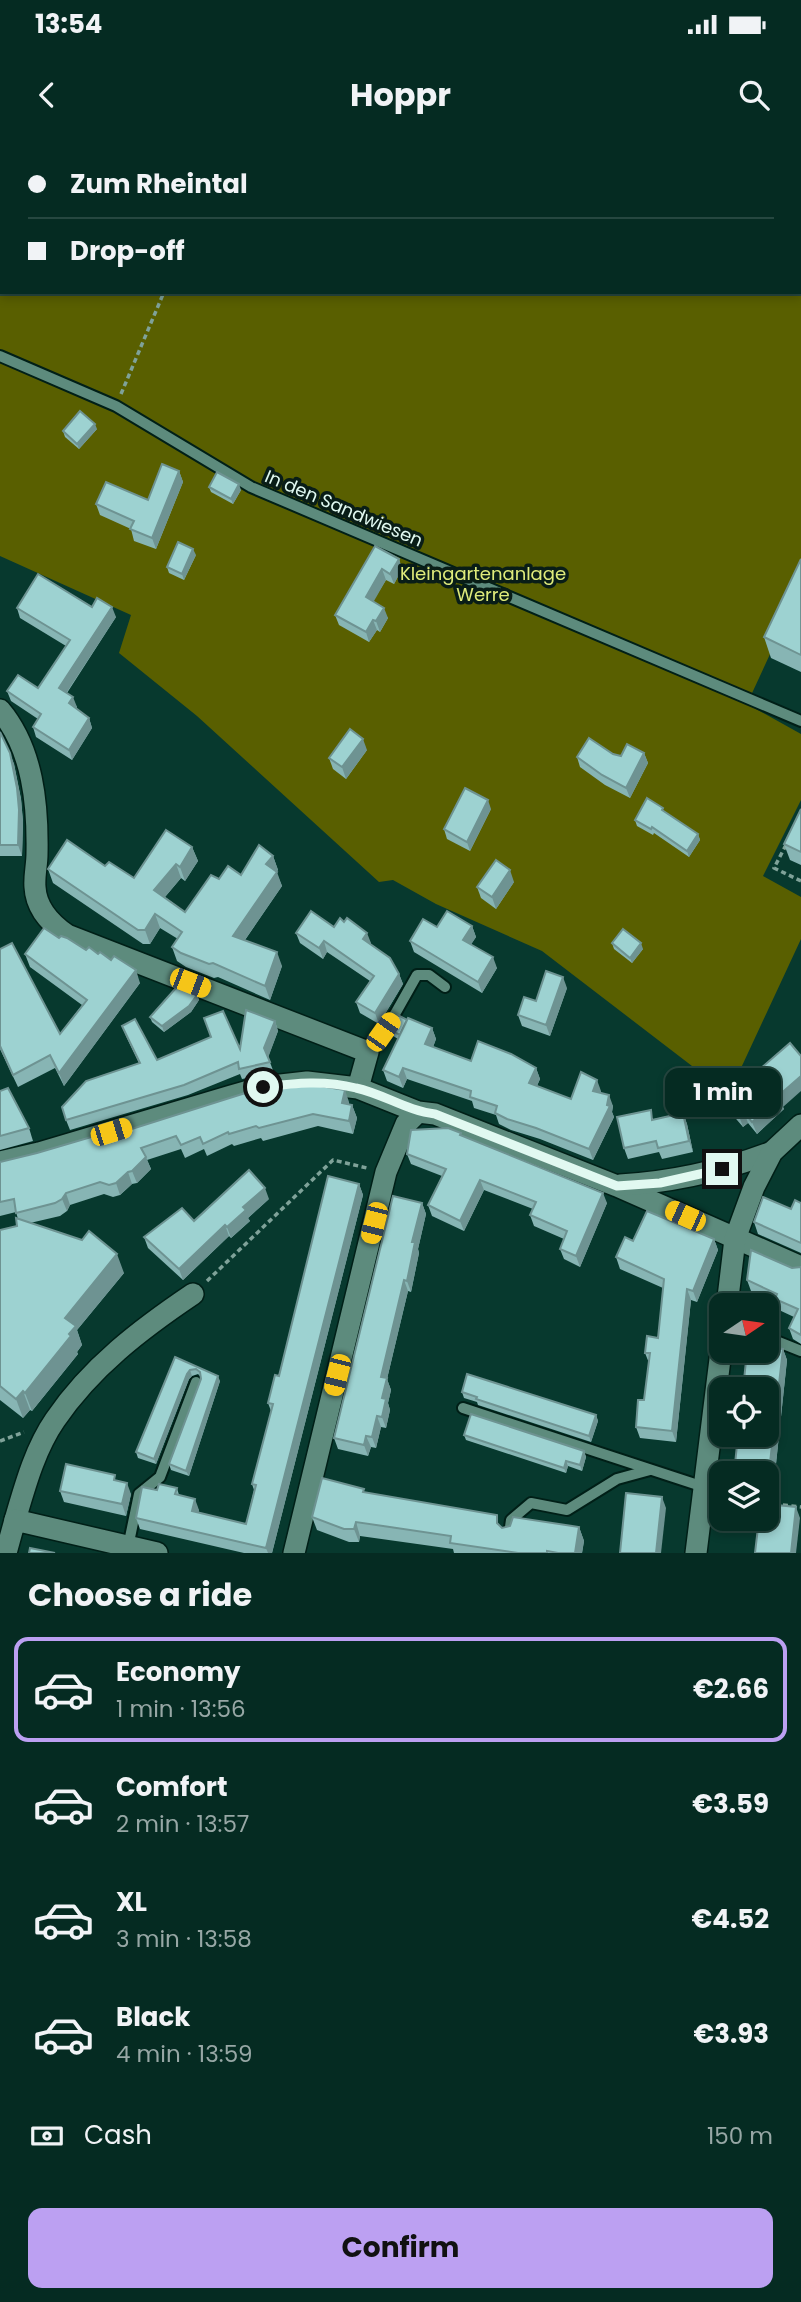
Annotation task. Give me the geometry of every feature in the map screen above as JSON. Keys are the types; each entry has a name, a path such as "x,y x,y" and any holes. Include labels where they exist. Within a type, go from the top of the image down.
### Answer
{"street":[{"path":"0,710 21,746 32,778 37,815 35,888 39,903 55,927 67,935 368,1052 358,1088"},
{"path":"0,1162 263,1087 307,1082 358,1088 418,1112 435,1114 617,1186 801,1267"},
{"path":"294,1553 386,1172 406,1124 418,1112"},
{"path":"729,1293 735,1239 754,1186 772,1152 801,1125"},
{"path":"617,1186 660,1183 704,1174 772,1152"},
{"path":"6,1553 37,1456 54,1421 93,1373 142,1328 193,1294"},
{"path":"696,1553 720,1363"},
{"path":"15,1520 157,1553"}],"lane":[{"name":"In den Sandwiesen","path":"0,356 116,407 251,487 801,721"},
{"path":"368,1052 395,1014 417,975 429,975 445,987"},
{"path":"779,1342 801,1351"},
{"path":"128,1547 139,1494 160,1477 197,1382"},
{"path":"463,1408 704,1487"},
{"path":"509,1534 511,1520 531,1503 567,1510 617,1479 650,1470"}],"path":[{"path":"116,407 163,294"},
{"path":"790,836 774,867 801,881"},
{"path":"193,1294 333,1160 386,1172"},
{"path":"779,1504 801,1507"}],"green space":[{"name":"Kleingartenanlage Werre","path":"0,294 801,294 801,587 747,704 801,734 801,800 763,876 801,897 801,939 741,1068 692,1066 542,951 436,904 393,880 379,882 197,716 119,653 131,615 0,556"}],"building":[{"path":"80,411 95,424 77,444 63,431"},
{"path":"162,464 179,471 152,538 130,529 134,521 96,504 106,482 148,500"},
{"path":"217,472 239,484 231,499 209,487"},
{"path":"178,542 193,549 182,574 167,567"},
{"path":"375,546 399,559 390,574 382,569 366,597 384,608 366,632 335,615"},
{"path":"801,559 801,655 764,637"},
{"path":"38,574 92,607 97,598 112,607 59,688 73,697 69,703 89,718 69,750 33,727 41,714 7,691 18,675 38,688 70,640 17,608"},
{"path":"350,729 363,739 342,767 329,758"},
{"path":"0,732 10,753 17,788 18,845 0,845"},
{"path":"589,738 613,754 621,756 627,744 644,753 626,788 577,757"},
{"path":"465,788 488,800 467,842 444,829"},
{"path":"647,798 698,834 687,851 652,827 651,829 635,820"},
{"path":"801,809 801,852 784,844"},
{"path":"166,830 192,847 180,867 176,864 154,890 185,912 211,875 219,879 228,866 241,875 259,845 273,856 266,864 277,872 233,936 277,952 265,986 213,963 209,964 181,953 172,947 182,932 155,914 145,930 138,930 48,869 67,840 105,866 109,862 134,878"},
{"path":"496,860 510,870 492,897 477,887"},
{"path":"311,911 334,927 340,918 344,922 347,918 367,933 363,939 390,958 399,974 375,1013 356,1002 374,976 324,941 319,948 296,933"},
{"path":"447,911 472,926 463,940 493,957 478,982 410,941 423,919 437,927"},
{"path":"44,928 59,938 67,938 86,950 89,947 111,960 114,956 136,970 59,1073 50,1055 13,1075 0,1046 0,949 12,943 60,1034 87,1000 25,954"},
{"path":"623,929 641,943 630,958 612,943"},
{"path":"546,971 563,977 546,1025 518,1015 524,997 536,1001"},
{"path":"176,988 197,995 189,1006 162,1026 150,1017"},
{"path":"246,1010 275,1021 264,1048 270,1062 239,1069 238,1062 184,1085 66,1120 62,1107 86,1081 140,1063 122,1026 135,1019 157,1060 211,1037 204,1018 223,1011 240,1049"},
{"path":"398,1015 407,1020 400,1035 388,1029"},
{"path":"408,1018 432,1028 425,1044 471,1061 478,1041 511,1054 536,1068 529,1083 571,1099 581,1072 597,1080 593,1091 609,1095 607,1105 610,1106 589,1149 507,1119 495,1113 497,1106 470,1097 471,1091 403,1068 399,1077 383,1070"},
{"path":"790,1043 801,1056 801,1076 752,1122 744,1112 739,1116 727,1102 733,1097 730,1095"},
{"path":"302,1083 345,1090 342,1103 352,1105 349,1121 313,1114 259,1128 256,1126 229,1134 228,1132 203,1144 200,1137 181,1145 176,1136 141,1148 146,1157 116,1183 109,1185 100,1182 66,1193 55,1203 16,1213 14,1199 0,1202 0,1162 115,1130 116,1134 261,1088"},
{"path":"8,1088 29,1128 0,1136 0,1091"},
{"path":"651,1110 652,1120 683,1113 689,1141 658,1148 656,1141 624,1148 617,1117"},
{"path":"448,1128 603,1193 576,1256 560,1249 567,1231 530,1215 536,1202 480,1180 460,1221 428,1205 446,1169 407,1154 411,1130"},
{"path":"249,1170 265,1188 243,1207 246,1210 227,1227 225,1225 179,1269 144,1237 182,1208 194,1221"},
{"path":"328,1176 359,1184 266,1548 136,1518 142,1487 157,1490 159,1484 177,1488 175,1494 195,1499 192,1511 246,1524 256,1485 252,1484 273,1404 268,1403 275,1375 279,1376"},
{"path":"393,1196 422,1203 412,1242 415,1242 407,1281 404,1280 381,1377 387,1378 382,1398 386,1399 382,1417 377,1416 372,1437 366,1436 364,1445 334,1438"},
{"path":"763,1197 791,1209 795,1200 801,1203 801,1243 754,1222"},
{"path":"647,1211 714,1239 693,1291 687,1289 672,1431 636,1427 638,1400 644,1400 650,1353 645,1353 647,1336 658,1338 664,1279 616,1257 625,1237 633,1241"},
{"path":"16,1218 82,1240 89,1231 117,1254 65,1318 76,1326 69,1334 71,1336 25,1393 23,1391 16,1399 0,1386 0,1230 17,1226"},
{"path":"751,1250 792,1268 801,1267 801,1335 789,1328 798,1309 779,1301 779,1293 747,1280"},
{"path":"779,1349 783,1349 779,1384 779,1377 744,1377 746,1363 779,1363"},
{"path":"175,1357 218,1376 186,1471 169,1464 201,1379 200,1372 196,1369 187,1374 154,1459 136,1452"},
{"path":"467,1374 596,1415 589,1436 462,1392"},
{"path":"471,1414 584,1451 580,1465 566,1461 564,1468 464,1435"},
{"path":"737,1447 772,1447 770,1461 735,1461"},
{"path":"66,1464 115,1475 114,1480 127,1483 122,1504 60,1491"},
{"path":"322,1478 364,1489 363,1492 497,1515 497,1523 502,1528 510,1526 513,1517 579,1527 575,1553 518,1553 450,1543 451,1536 356,1522 354,1529 344,1529 312,1517"},
{"path":"626,1493 662,1497 656,1553 620,1553"},
{"path":"779,1505 796,1507 791,1553 755,1553 758,1531 779,1531"},
{"path":"30,1548 55,1553 29,1553"}],"route":[{"path":"263,1087 307,1082 358,1088 418,1112 435,1114 617,1186 660,1183 722,1169"}]}
